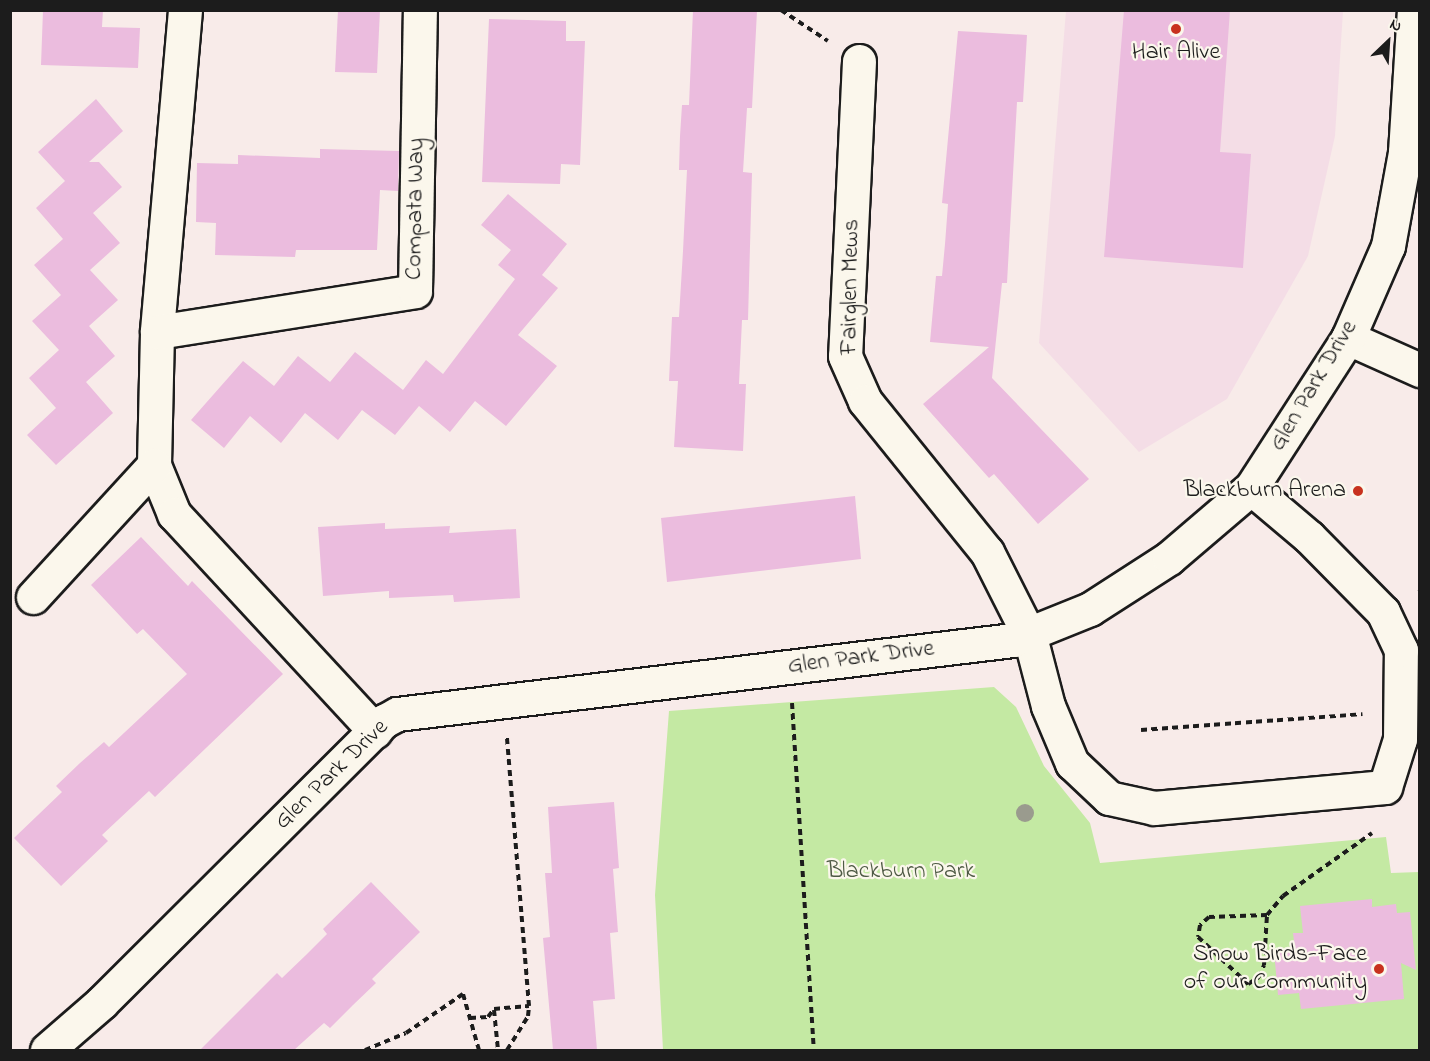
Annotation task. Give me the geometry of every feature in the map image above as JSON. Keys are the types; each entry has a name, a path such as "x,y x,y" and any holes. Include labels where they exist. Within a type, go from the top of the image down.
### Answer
{"street":[{"path":"185,10 157,332 154,465 174,514 375,731"},
{"name":"Compata Way","path":"157,332 415,291 420,10"},
{"name":"Glen Park Drive","path":"47,1050 101,1003 375,731 397,714 1030,637 1090,609 1169,558 1251,488 1348,338 1388,246 1405,152 1415,77 1414,10"},
{"name":"Fairglen Mews","path":"859,61 845,356 865,401 987,552 1030,637 1048,706 1071,763 1109,798 1154,808 1385,787 1400,739 1401,650 1383,612 1309,537 1251,488"},
{"path":"1348,338 1419,370"},
{"path":"33,597 154,465"}],"path":[{"path":"780,10 859,61"},
{"path":"790,666 814,1050"},
{"path":"504,700 529,1006 528,1016 507,1050"},
{"path":"1142,730 1368,713"},
{"path":"1267,915 1209,917 1200,925 1198,937 1248,984 1259,977 1264,965 1267,915 1283,896 1372,833"},
{"path":"365,1050 406,1033 463,994 479,1050"},
{"path":"470,1018 488,1017 494,1009 529,1006"},
{"path":"494,1009 498,1050"}],"shaded area":[{"path":"1066,11 1343,11 1335,136 1308,256 1227,399 1139,452 1039,343"}],"green space":[{"name":"Blackburn Park","path":"994,687 1016,707 1044,766 1090,823 1100,863 1386,837 1391,873 1419,872 1419,1050 663,1050 655,895 669,711"}],"building":[{"path":"43,10 103,10 102,27 140,28 138,68 41,65"},
{"path":"338,10 380,10 377,73 335,72"},
{"path":"693,10 757,11 752,108 747,108 743,172 752,173 748,320 742,320 739,384 746,384 743,451 674,447 678,381 669,381 672,317 679,317 687,170 679,170 680,136 682,105 689,105"},
{"path":"1124,10 1230,10 1220,152 1251,154 1243,268 1104,257"},
{"path":"489,19 566,21 566,41 585,41 580,165 561,164 560,184 482,182"},
{"path":"958,31 1027,35 1023,102 1017,102 1007,283 1002,283 992,378 1089,479 1038,524 994,474 989,478 923,404 989,347 930,342 936,276 942,276 945,244 948,204 942,203"},
{"path":"96,99 123,131 89,162 99,162 122,187 93,213 120,243 90,270 118,300 89,326 115,356 86,382 113,413 56,465 27,435 56,408 29,378 59,350 32,321 61,295 34,265 63,239 36,208 65,181 38,152"},
{"path":"320,149 399,151 398,191 380,190 377,250 296,250 295,257 215,255 216,223 196,222 197,163 238,164 238,155 320,158"},
{"path":"508,194 567,244 542,275 558,288 518,335 557,366 506,426 475,401 450,432 419,406 395,435 362,410 338,440 305,413 281,443 250,416 224,448 191,420 243,361 274,386 298,356 330,382 355,352 403,390 426,360 443,374 515,279 498,265 511,250 481,225"},
{"path":"855,496 861,559 667,582 661,518"},
{"path":"385,523 385,529 450,526 449,533 516,529 520,598 454,602 453,595 389,598 389,591 323,596 318,527"},
{"path":"141,537 188,586 192,581 283,674 155,797 149,791 102,835 108,841 61,886 14,838 62,792 56,786 80,763 104,742 109,747 187,674 143,629 137,634 91,585"},
{"path":"614,802 619,868 613,869 618,932 610,933 615,999 593,1001 597,1050 553,1050 543,938 550,937 545,873 552,873 548,807"},
{"path":"371,882 420,932 372,979 376,983 330,1028 324,1023 294,1050 200,1050 277,973 282,978 306,955 327,934 323,929"},
{"path":"1372,899 1372,907 1396,904 1397,913 1410,912 1416,970 1401,963 1404,999 1301,1009 1299,993 1278,995 1274,951 1295,949 1293,933 1303,933 1300,906"}],"place":[{"name":"Hair Alive","path":"1176,29"},
{"name":"Blackburn Arena","path":"1358,491"},
{"name":"Snow Birds-Face of our Community","path":"1379,969"}]}
